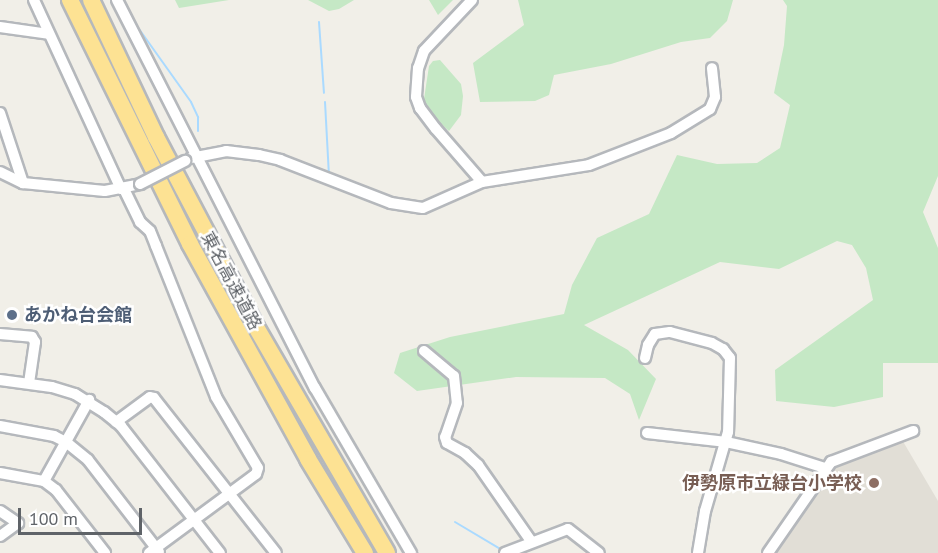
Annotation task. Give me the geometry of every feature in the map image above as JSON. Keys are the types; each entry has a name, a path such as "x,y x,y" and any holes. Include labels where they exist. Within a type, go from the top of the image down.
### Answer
{"highway":[{"name":"東名高速道路","path":"70,0 195,254 309,459 365,553"},
{"name":"東名高速道路","path":"91,0 156,137 255,327 387,553"}],"street":[{"path":"0,426 54,436 66,442 88,460 155,551 256,474 258,468 216,397 153,238 140,222 123,189 33,0"},
{"path":"117,0 315,388 411,553"},
{"path":"472,0 424,51 418,68 416,97 420,108 436,129 482,182"},
{"path":"0,27 49,34"},
{"path":"0,172 23,183 105,191 123,189 140,183 196,156 226,151 280,160 339,184 409,208 431,206 482,182 589,165 670,132 710,109 715,97 712,68"},
{"path":"0,113 23,183"},
{"path":"645,358 648,345 655,334 670,332 689,335 723,349 730,358 726,442 705,511 698,553"},
{"path":"0,334 32,338 35,342 29,383"},
{"path":"424,351 454,376 457,403 445,437 447,443 465,453 478,465 531,541"},
{"path":"0,380 63,390 89,400 117,422 220,553"},
{"path":"117,422 150,397 154,398 276,553"},
{"path":"44,481 89,400"},
{"path":"768,553 831,462 913,431"},
{"path":"647,433 726,442 781,454 825,468"},
{"path":"0,472 44,481 56,490 105,553"},
{"path":"0,511 18,523 0,536"},
{"path":"505,553 531,541 568,529 599,553"}],"shaded area":[{"name":"伊勢原市立緑台小学校","path":"901,438 938,501 938,553 773,553 832,465"}],"green space":[{"path":"175,0 229,0 179,8"},
{"path":"308,0 354,0 339,9 329,11"},
{"path":"429,0 453,0 438,15"},
{"path":"518,0 733,0 727,21 710,38 681,42 611,64 554,75 549,95 535,101 480,102 473,63 524,25"},
{"path":"783,0 938,0 938,176 923,212 938,248 938,363 883,363 883,397 834,407 776,401 775,370 873,300 866,268 852,245 837,241 779,269 720,262 584,325 628,350 656,379 639,420 630,394 605,378 516,377 417,391 394,373 400,353 450,337 564,314 572,285 597,238 649,214 677,155 717,164 757,163 780,148 790,105 774,93 784,45 787,6"},
{"path":"440,60 461,84 463,96 461,115 449,131 427,111 424,99 429,66 433,61"}],"waterway":[{"path":"134,22 191,102 198,117 198,131"},
{"path":"319,22 324,93"},
{"path":"325,102 329,175"},
{"path":"455,522 502,550"}],"place":[{"name":"あかね台会館","path":"12,315"},
{"name":"伊勢原市立緑台小学校","path":"874,483"}]}
